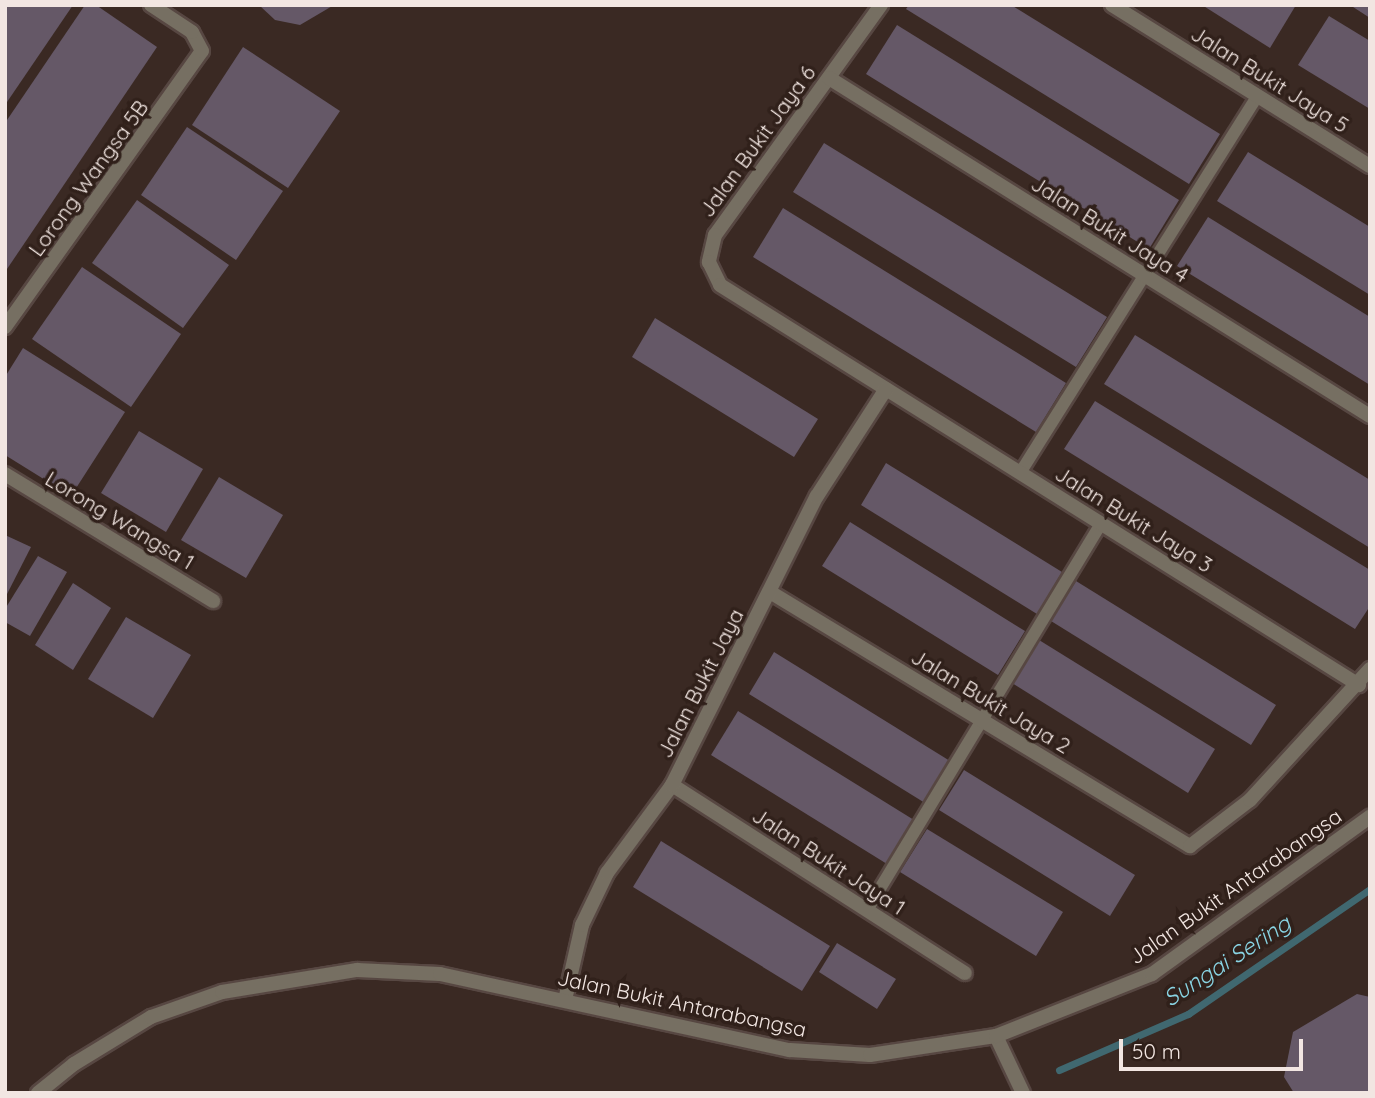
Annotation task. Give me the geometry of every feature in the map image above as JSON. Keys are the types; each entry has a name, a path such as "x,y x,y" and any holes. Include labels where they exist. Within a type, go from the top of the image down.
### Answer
{"street":[{"name":"Lorong Wangsa 5B","path":"5,327 202,51 192,32 151,5"},
{"name":"Jalan Bukit Jaya 6","path":"881,5 715,235 709,262 720,285 886,389"},
{"name":"Jalan Bukit Jaya 5","path":"1112,5 1370,166"},
{"name":"Jalan Bukit Jaya 4","path":"829,78 1370,416"},
{"name":"Jalan Bukit Jaya 3","path":"886,389 1359,685"},
{"name":"Jalan Bukit Jaya","path":"565,1000 582,925 607,873 671,785 817,496 886,389"},
{"name":"Lorong Wangsa 1","path":"5,474 213,601"},
{"name":"Jalan Bukit Jaya 2","path":"770,592 1190,846 1250,800 1359,685"},
{"path":"1359,685 1370,669"},
{"name":"Jalan Bukit Jaya 1","path":"671,785 965,973"},
{"name":"Jalan Bukit Antarabangsa","path":"38,1093 74,1063 151,1017 276,979 358,970 440,974 790,1051 870,1055 996,1036 1152,974 1370,817"},
{"path":"996,1036 1023,1093"}],"lane":[{"path":"1020,473 1257,96"},
{"path":"867,910 1101,524"}],"building":[{"path":"5,5 73,5 5,105"},
{"path":"85,5 96,5 157,47 5,272 5,123"},
{"path":"259,5 334,5 300,25 275,20"},
{"path":"909,5 1011,5 1220,134 1189,184 906,9"},
{"path":"1202,5 1296,5 1270,48"},
{"path":"1350,5 1370,5 1370,18"},
{"path":"1329,16 1370,41 1370,109 1298,65"},
{"path":"897,25 1179,200 1149,249 866,74"},
{"path":"243,47 340,111 288,188 192,125"},
{"path":"187,127 283,191 236,260 141,195"},
{"path":"824,143 1107,317 1076,367 793,192"},
{"path":"1248,152 1370,227 1370,295 1217,201"},
{"path":"137,200 229,265 183,328 92,263"},
{"path":"783,208 1066,383 1036,432 753,257"},
{"path":"1208,217 1370,317 1370,385 1177,266"},
{"path":"82,267 181,334 131,407 32,339"},
{"path":"655,318 818,419 794,457 632,357"},
{"path":"1135,335 1370,480 1370,548 1104,384"},
{"path":"23,348 125,412 71,496 5,455 5,377"},
{"path":"1095,401 1370,570 1370,606 1355,629 1064,449"},
{"path":"139,431 203,469 166,532 101,493"},
{"path":"886,463 1062,572 1037,614 861,505"},
{"path":"219,477 283,515 246,578 181,540"},
{"path":"850,522 1025,631 998,675 822,566"},
{"path":"5,535 31,547 5,598"},
{"path":"38,556 67,572 30,636 5,622 5,609"},
{"path":"1076,581 1276,705 1251,745 1051,621"},
{"path":"73,583 111,608 73,670 35,645"},
{"path":"126,617 191,655 153,718 88,679"},
{"path":"1039,640 1215,749 1188,793 1012,683"},
{"path":"774,652 950,761 925,803 749,694"},
{"path":"738,711 914,820 887,864 711,755"},
{"path":"964,770 1135,875 1110,916 939,810"},
{"path":"927,829 1063,912 1036,956 900,872"},
{"path":"661,841 830,946 802,991 633,887"},
{"path":"837,943 896,979 877,1009 819,972"},
{"path":"1357,994 1370,997 1370,1093 1294,1093 1284,1077 1293,1032"}],"waterway":[{"name":"Sungai Sering","path":"1059,1070 1188,1014 1370,889"}]}
